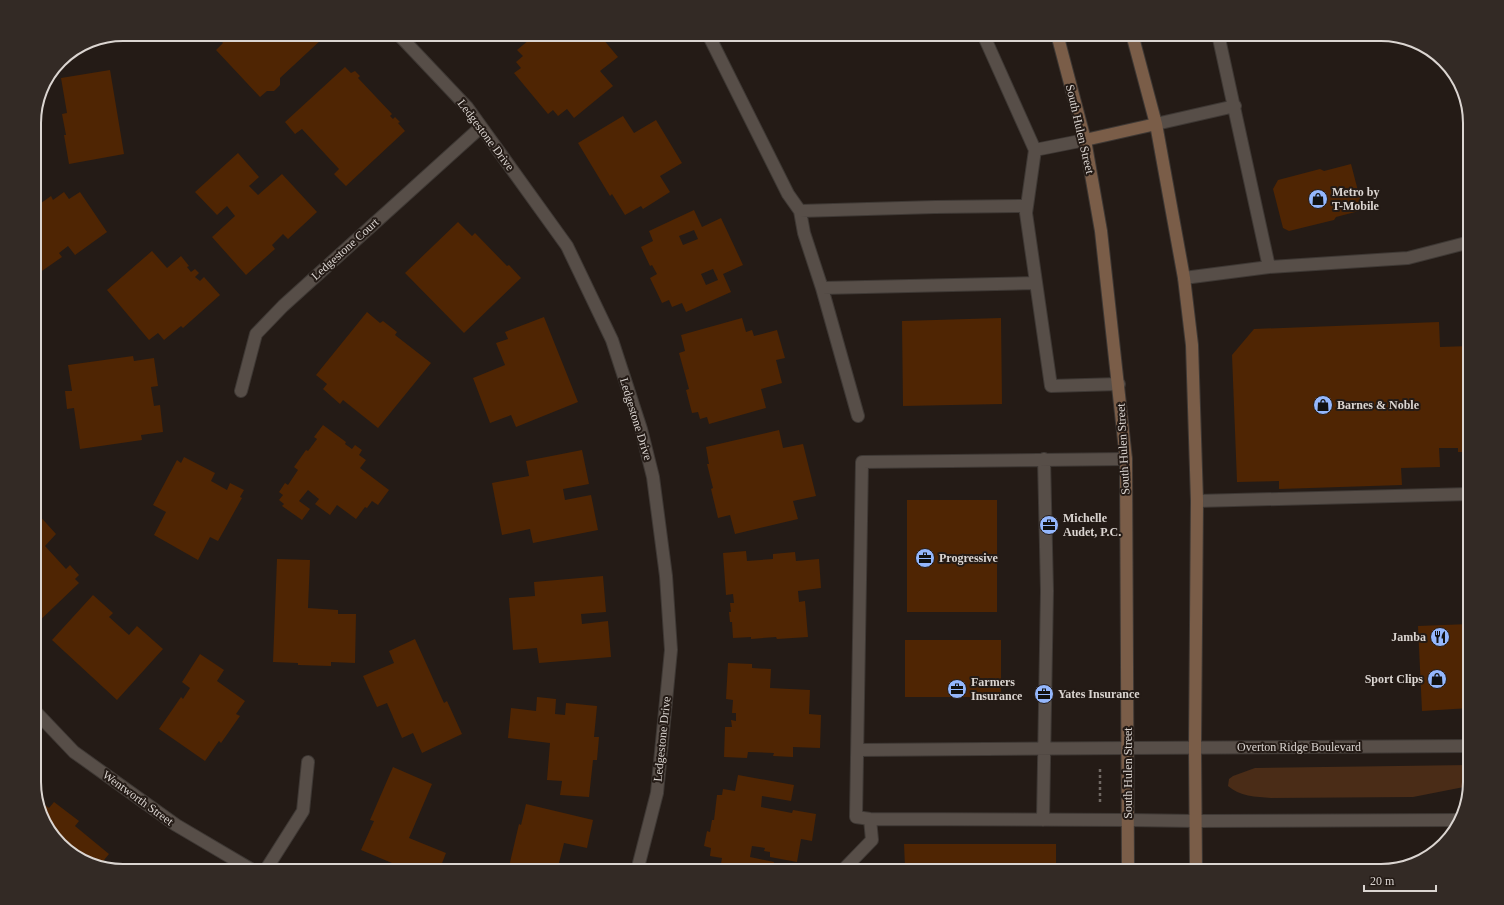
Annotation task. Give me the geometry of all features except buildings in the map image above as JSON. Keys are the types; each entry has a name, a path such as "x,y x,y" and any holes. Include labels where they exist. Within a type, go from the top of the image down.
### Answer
{"main road":[{"name":"South Hulen Street","path":"1059,41 1085,140 1101,231 1119,384 1126,459 1128,864"},
{"path":"1134,41 1156,124 1184,278 1192,345 1197,501 1195,748 1196,864"},
{"path":"1085,140 1156,124"}],"street":[{"name":"Ledgestone Drive","path":"405,41 468,107 567,246 612,340 640,429 653,477 666,576 671,650 657,793 639,864"},
{"path":"712,41 788,194 800,211 804,233 822,288 858,416"},
{"path":"986,41 1035,150 1026,213 1051,386 1119,384"},
{"path":"1220,41 1269,267"},
{"path":"1156,124 1235,106"},
{"name":"Ledgestone Court","path":"241,391 256,334 283,306 481,127"},
{"path":"1035,150 1085,140"},
{"path":"800,211 1027,206"},
{"path":"1184,278 1269,267 1408,258 1463,244"},
{"path":"822,288 1036,283"},
{"path":"1043,820 1047,591 1044,459"},
{"path":"1126,459 862,462 856,817 870,819 1195,821 1453,820"},
{"path":"1197,501 1463,494"},
{"name":"Wentworth Street","path":"41,717 74,752 176,825 242,864"},
{"name":"Overton Ridge Boulevard","path":"858,750 1463,746"},
{"path":"269,864 302,811 308,762"},
{"path":"849,864 872,840 870,819"}],"path":[{"path":"1100,768 1100,806"}],"shaded area":[{"path":"1463,765 1463,782 1462,787 1413,797 1271,798 1242,794 1228,786 1229,779 1233,776 1255,768"}],"place":[{"name":"Metro by T-Mobile","path":"1318,199"},
{"name":"Barnes & Noble","path":"1323,405"},
{"name":"Michelle Audet, P.C.","path":"1049,525"},
{"name":"Progressive","path":"925,558"},
{"name":"Jamba","path":"1440,637"},
{"name":"Sport Clips","path":"1437,679"},
{"name":"Farmers Insurance","path":"957,689"},
{"name":"Yates Insurance","path":"1044,694"}]}
